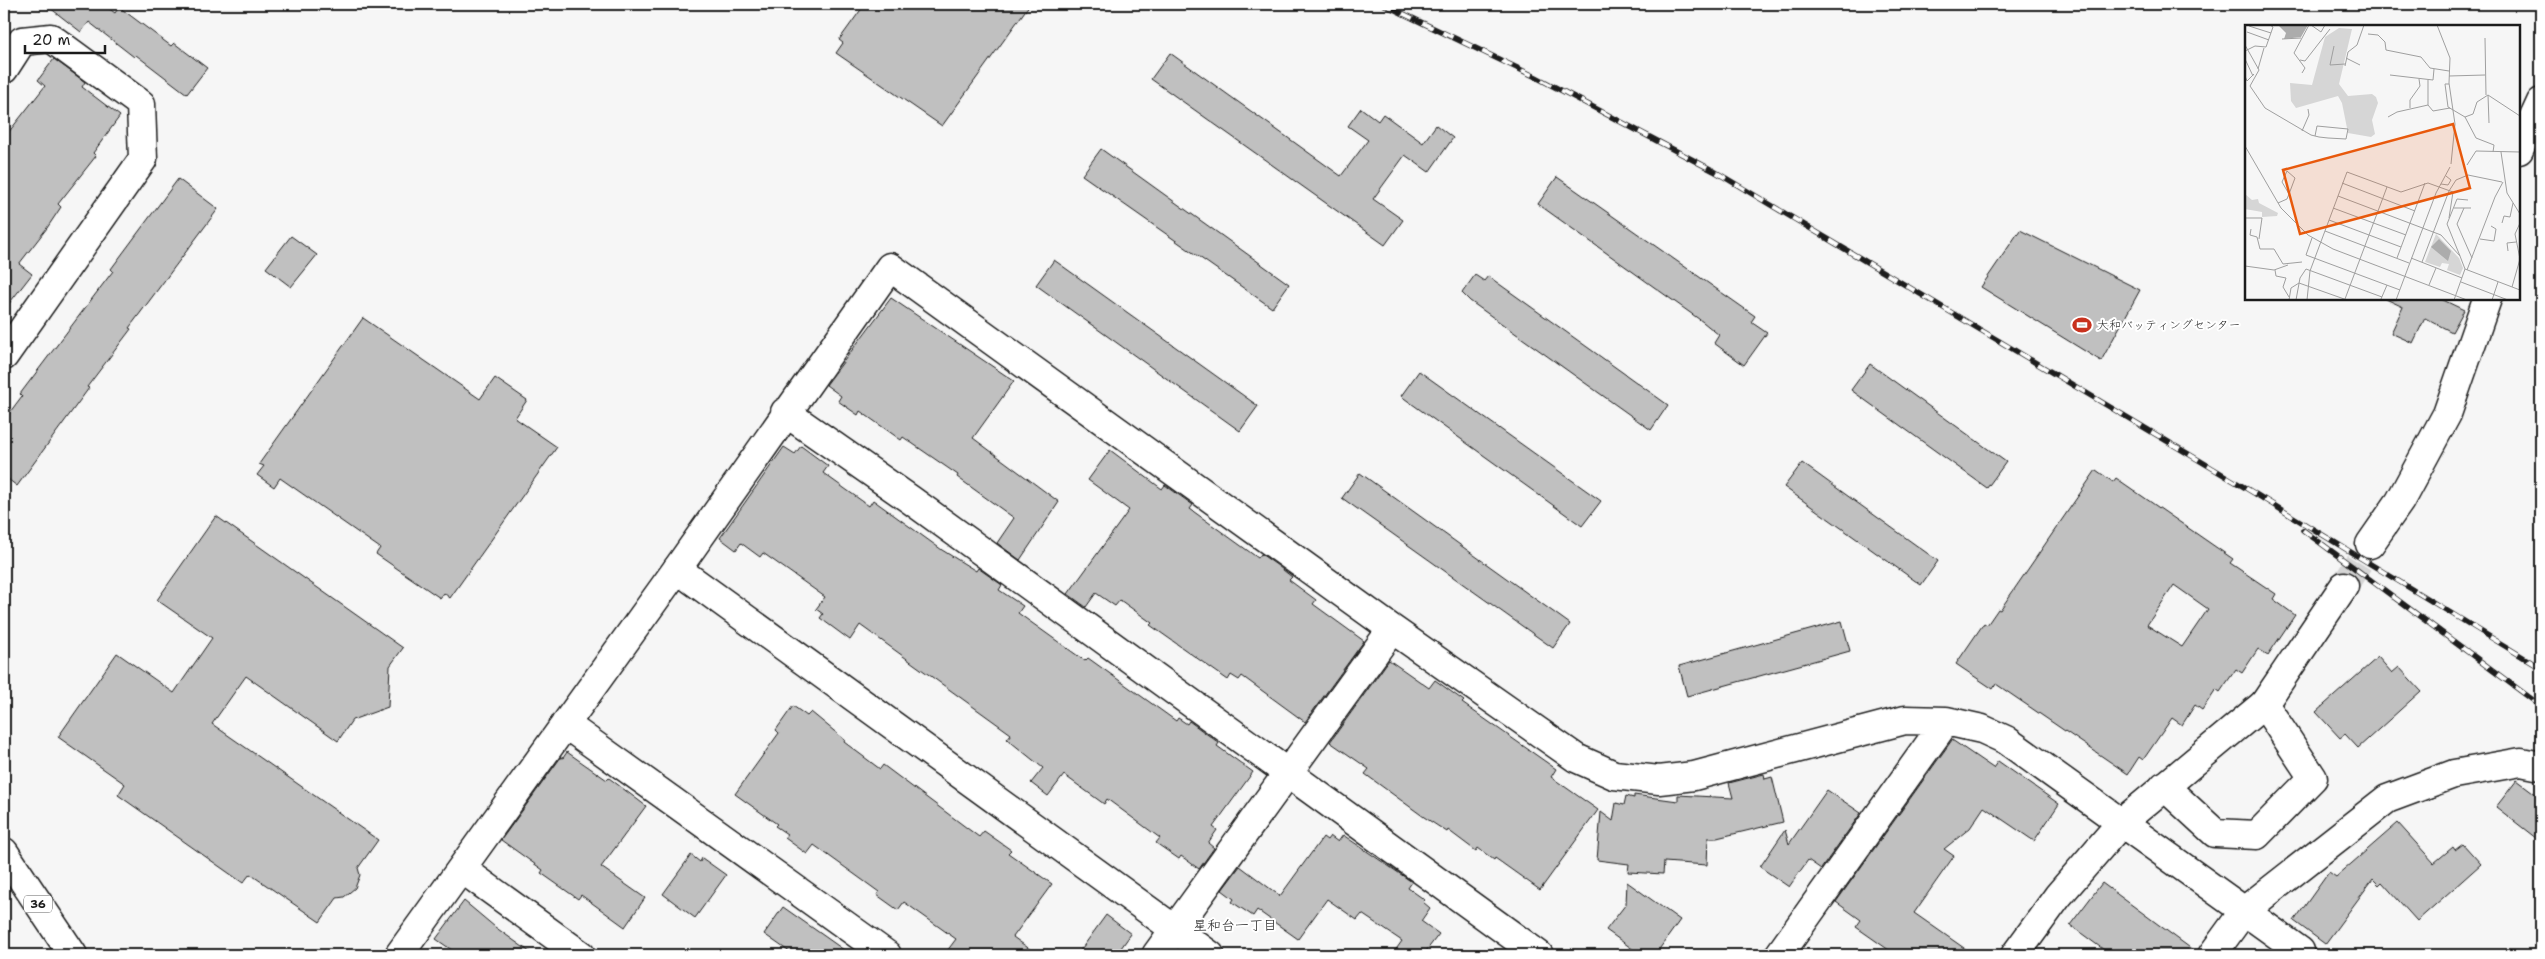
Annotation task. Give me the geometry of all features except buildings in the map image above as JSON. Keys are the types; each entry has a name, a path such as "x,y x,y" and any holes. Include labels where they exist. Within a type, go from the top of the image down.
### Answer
{"street":[{"path":"4,69 22,41 51,38 140,104 143,159 4,356"},
{"path":"2520,148 2541,102"},
{"path":"399,955 677,569 785,412 890,267 1392,629 1576,758 1614,776 1659,780 1694,776 1905,720 1946,721 1982,729 2006,740 2300,951 2298,955"},
{"path":"2370,544 2400,501 2446,414 2488,300"},
{"path":"785,412 911,500 1539,955"},
{"path":"677,569 1210,955"},
{"path":"2015,955 2058,896 2121,823 2264,704 2344,586"},
{"path":"1156,955 1289,774 1392,629"},
{"path":"2164,786 2215,833 2257,835 2313,778 2264,704"},
{"path":"1778,955 1946,721"},
{"path":"565,724 887,955"},
{"path":"2212,955 2244,911 2387,799 2454,774 2521,762 2541,766"},
{"name":"36","path":"4,852 72,955"},
{"path":"462,869 580,955"}],"tunnel":[{"path":"2344,586 2370,544"}],"railway":[{"path":"1383,4 1536,77 1714,171 2249,490 2541,668"},
{"path":"2303,530 2541,706"}],"place":[{"name":"大和バッティングセンター","path":"2082,325"}],"district":[{"name":"星和台一丁目","path":"1235,925"}]}
